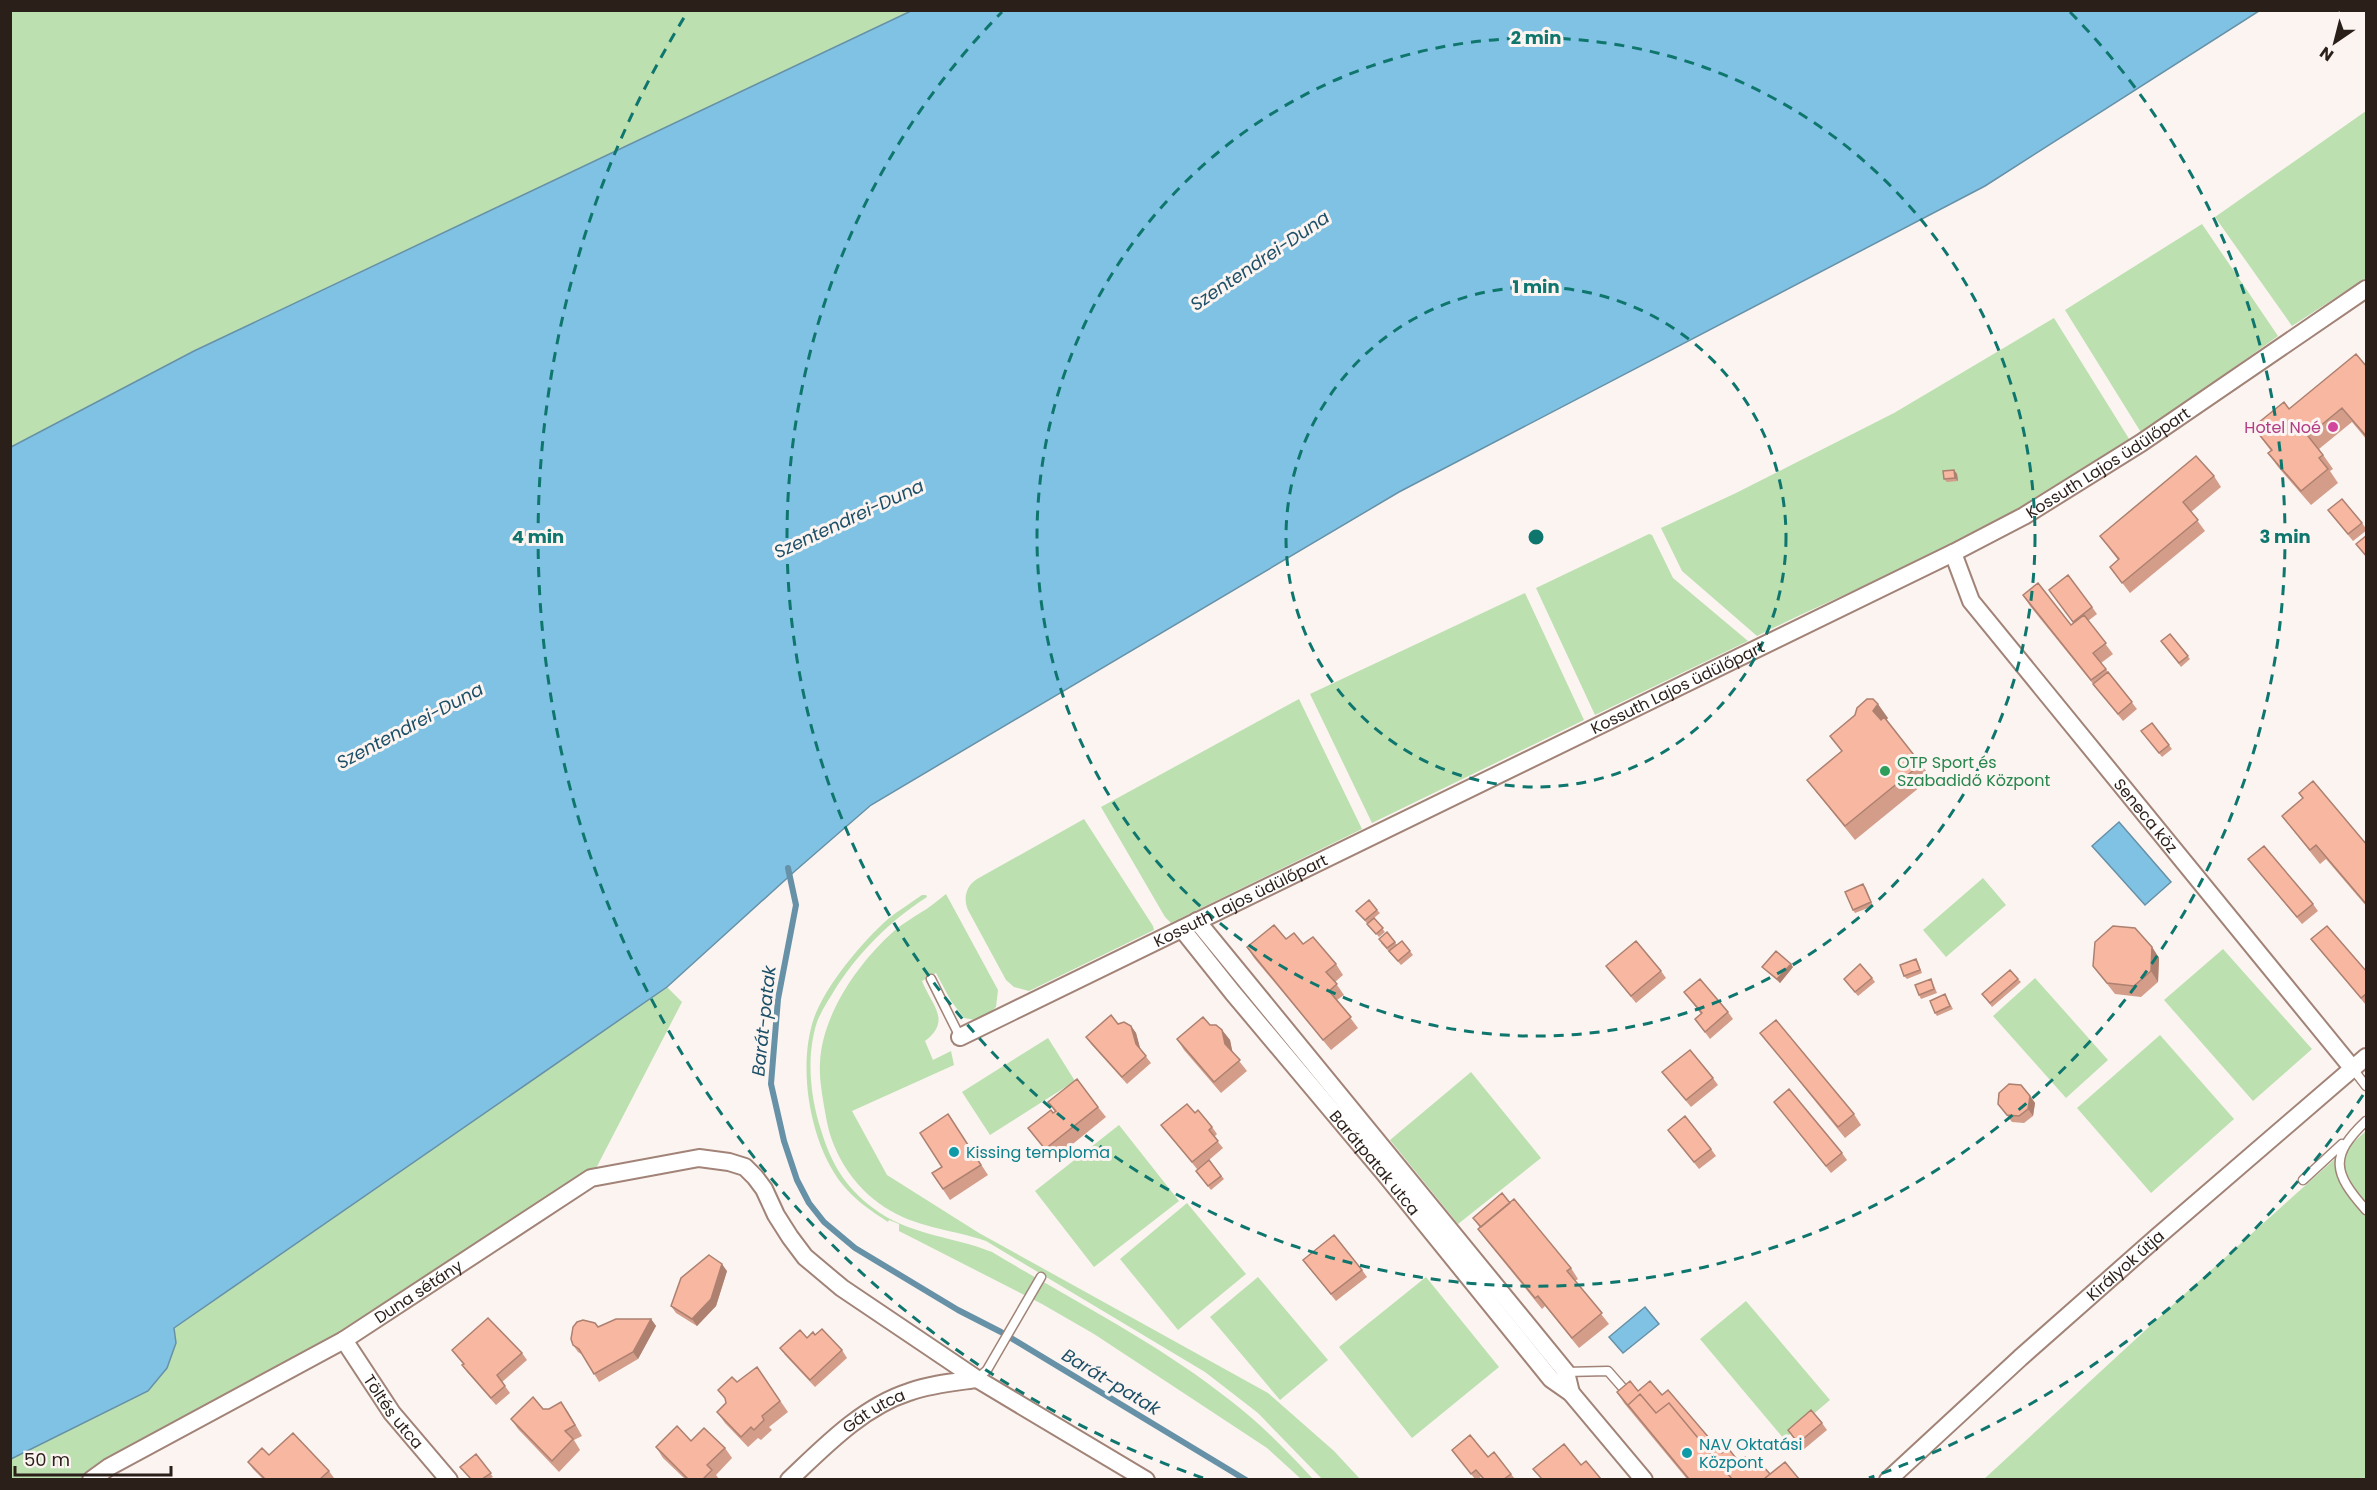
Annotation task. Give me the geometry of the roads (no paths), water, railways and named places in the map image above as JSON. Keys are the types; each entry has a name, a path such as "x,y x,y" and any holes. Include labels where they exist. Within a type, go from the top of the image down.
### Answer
{"street":[{"name":"Kossuth Lajos üdülőpart","path":"960,1037 1953,553 2024,516 2141,443 2367,289"},
{"name":"Seneca köz","path":"1953,553 1971,601 2353,1069"},
{"name":"Barátpatak utca","path":"1189,925 1261,998 1289,1032 1566,1372 1571,1393"},
{"name":"Barátpatak utca","path":"1189,925 1246,1008 1385,1173 1551,1379 1571,1393 1644,1479"},
{"name":"Királyok útja","path":"1888,1479 2140,1252 2367,1057"},
{"name":"Duna sétány","path":"91,1479 114,1473 344,1340 591,1178 699,1158 729,1162 745,1167 764,1189 776,1215 790,1237 805,1257 820,1271 867,1306 977,1379"},
{"name":"Töltés utca","path":"344,1340 392,1413 449,1479"},
{"name":"Gát utca","path":"789,1479 836,1436 892,1399 924,1388 977,1379"},
{"path":"977,1379 1146,1479"}],"lane":[{"path":"931,979 960,1037"},
{"path":"1246,1008 1261,998"},
{"path":"1275,1043 1289,1032"},
{"path":"2353,1069 2367,1086"},
{"path":"2303,1180 2367,1121"},
{"path":"2348,1138 2341,1150 2342,1178 2367,1210"},
{"path":"977,1379 987,1370 1041,1277"},
{"path":"1566,1372 1608,1371 1630,1395"}],"water":[{"name":"Szentendrei-Duna","path":"913,10 2259,11 1985,186 1399,492 871,805 667,987 174,1328 176,1343 167,1368 148,1391 11,1459 11,447 194,351"},
{"path":"2119,822 2171,882 2145,905 2092,846"},
{"path":"1645,1307 1659,1324 1623,1353 1609,1337"}],"waterway":[{"name":"Barát-patak","path":"788,868 796,905 778,999 771,1084 784,1141 797,1180 809,1203 824,1222 855,1248 958,1310 1001,1332 1246,1480"}],"place":[{"name":"Hotel Noé","path":"2333,427"},
{"name":"OTP Sport és Szabadidő Központ","path":"1885,771"},
{"name":"Kissing temploma","path":"954,1152"},
{"name":"NAV Oktatási Központ","path":"1687,1453"}]}
